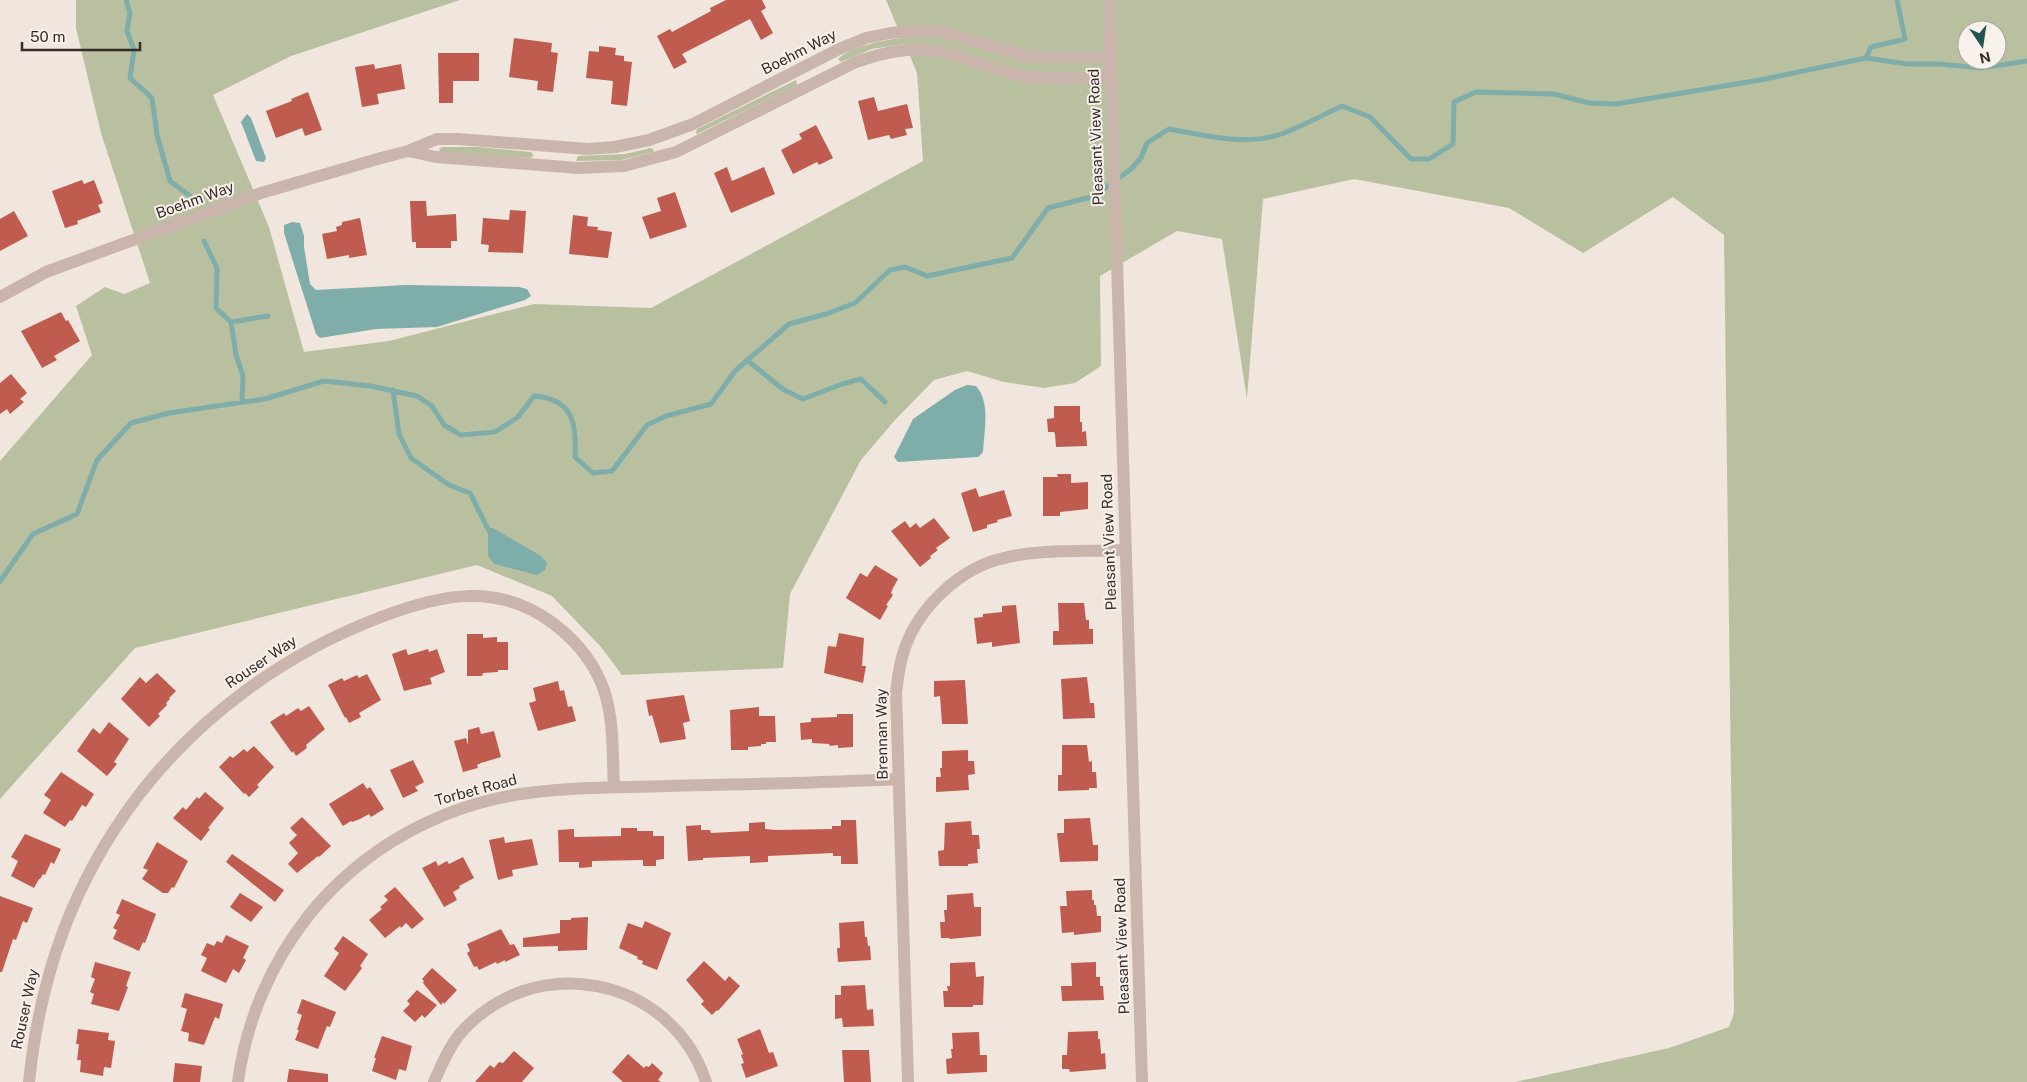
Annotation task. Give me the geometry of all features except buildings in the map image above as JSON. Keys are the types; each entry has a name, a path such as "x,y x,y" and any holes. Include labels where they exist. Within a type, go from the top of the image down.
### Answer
{"street":[{"name":"Pleasant View Road","path":"1108,0 1142,1082"},
{"name":"Boehm Way","path":"0,297 46,272 262,193 408,151 437,139 588,149 615,147 649,140 676,131 839,48 866,38 914,31 945,33 1028,57 1110,58"},
{"path":"941,52 945,33"},
{"name":"Boehm Way","path":"408,151 436,157 562,166 595,168 624,166 676,152 856,62 878,54 913,48 941,52 1019,75 1039,77 1110,77"},
{"path":"676,131 688,146"},
{"path":"560,147 562,166"},
{"name":"Brennan Way","path":"908,1082 896,692 903,653 925,612 939,595 974,569 996,560 1021,555 1049,552 1125,550"},
{"name":"Rouser Way","path":"29,1082 41,1000 54,955 70,910 92,866 114,830 155,776 196,732 228,704 262,679 306,651 361,625 435,599 459,595 489,596 518,603 541,614 576,643 600,680 607,702 611,727 614,787"},
{"name":"Torbet Road","path":"238,1082 246,1039 255,1011 280,957 299,928 321,900 345,876 400,836 432,819 477,804 528,793 614,787 898,779"},
{"path":"434,1082 443,1061 458,1036 479,1016 506,998 534,988 562,983 590,984 620,991 645,1003 667,1020 685,1040 701,1066 706,1082"}],"green space":[{"path":"76,0 460,0 291,56 213,95 269,227 304,352 389,341 534,304 651,308 923,161 917,73 905,44 872,49 841,62 838,59 859,47 902,38 886,0 2027,0 2027,1082 1515,1082 1669,1048 1729,1027 1734,1013 1724,235 1673,197 1583,253 1509,208 1354,179 1263,199 1247,399 1222,239 1177,231 1100,276 1101,366 1075,383 1044,388 1004,382 967,371 934,380 895,420 861,460 790,594 783,668 622,675 601,647 552,596 477,565 135,648 0,799 0,461 92,355 76,306 105,287 124,294 150,283 101,133 76,28"},
{"path":"796,80 797,85 696,133 697,129"},
{"path":"442,147 478,147 531,152 534,156 530,158 441,153 439,149"},
{"path":"651,148 654,150 653,152 621,160 576,161 578,156 625,154"}],"water":[{"path":"247,114 251,118 266,158 264,162 256,161 241,122"},
{"path":"292,222 300,223 304,236 310,284 316,290 406,285 519,287 527,289 531,296 525,300 437,327 376,329 320,338 316,334 284,233 284,225"},
{"path":"967,385 976,386 984,400 986,417 983,452 978,457 898,462 894,457 913,419 955,390"},
{"path":"488,528 493,528 541,556 547,563 545,570 537,575 494,564 488,556"}],"waterway":[{"path":"126,0 130,13 127,31 134,50 130,78 152,98 157,135 170,181 190,196"},
{"path":"1866,58 1871,47 1905,39 1897,0"},
{"path":"0,581 33,534 77,514 97,460 131,423 169,413 265,399 324,381 371,386 417,396 432,406 444,425 461,435 495,432 518,417 534,396 547,398 557,402 570,415 575,434 575,457 593,473 612,471 647,425 666,416 711,404 735,371 789,324 826,314 855,303 890,270 905,267 927,276 1012,258 1048,208 1095,196 1131,169 1141,158 1147,143 1169,129 1222,138 1262,139 1292,130 1342,106 1370,117 1411,159 1429,159 1453,144 1454,102 1476,92 1553,94 1590,103 1616,104 1760,80 1866,58 1908,64 1939,64 1981,68 2027,61"},
{"path":"204,241 217,268 216,308 231,322 236,355 243,376 242,402"},
{"path":"231,322 268,316"},
{"path":"747,360 784,390 803,399 861,379 885,402"},
{"path":"393,390 399,434 411,458 449,485 470,493 489,531"}]}
